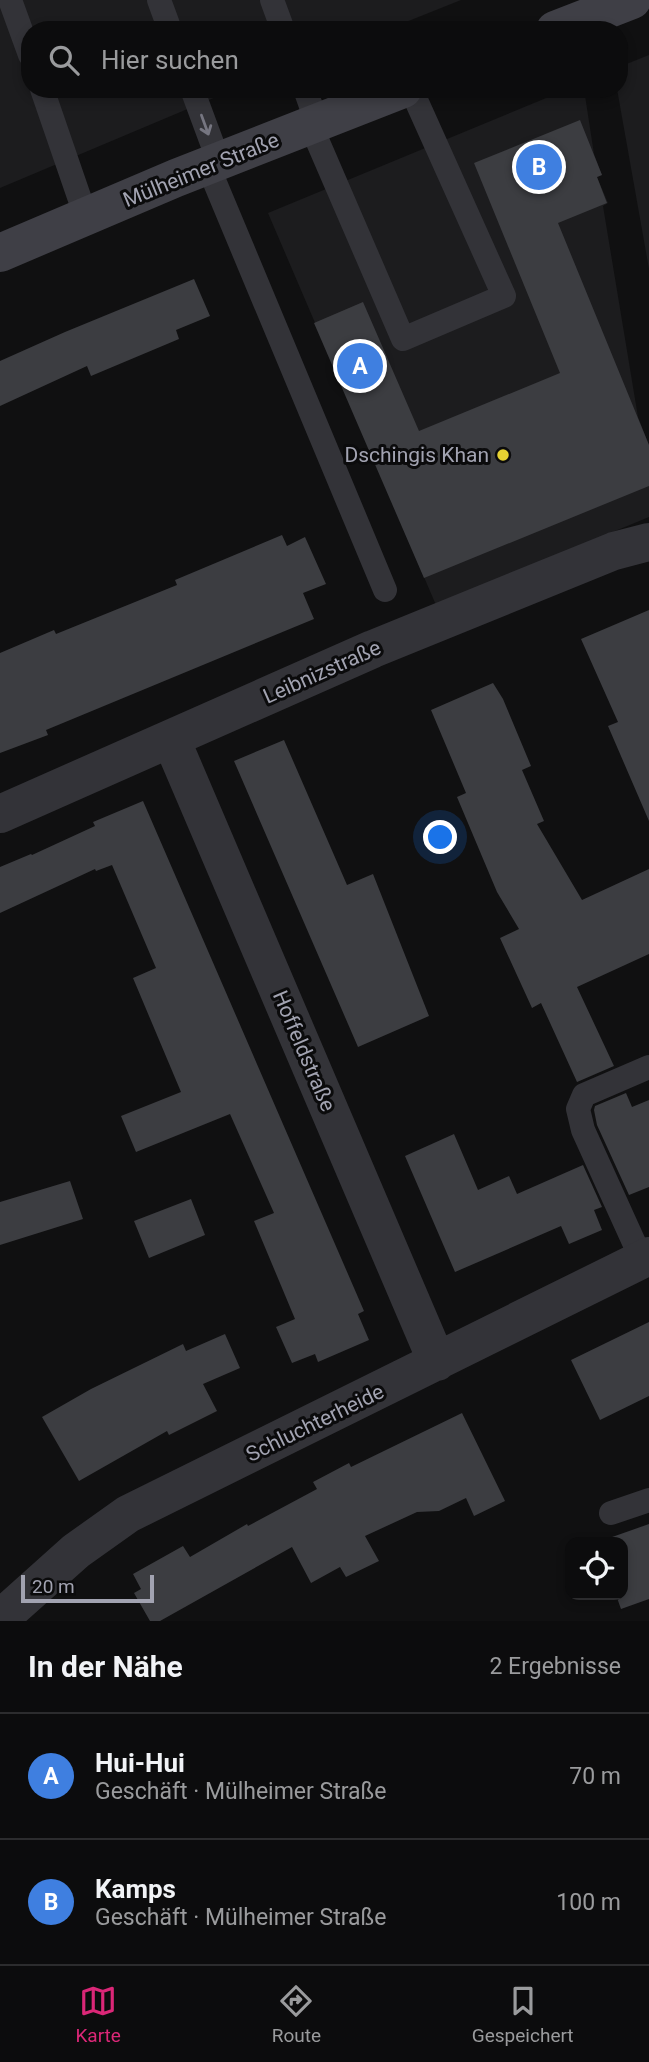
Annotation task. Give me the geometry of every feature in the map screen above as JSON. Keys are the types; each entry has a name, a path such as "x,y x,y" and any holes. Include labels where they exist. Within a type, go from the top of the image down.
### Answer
{"main road":[{"path":"578,21 632,0"},
{"name":"Mülheimer Straße","path":"0,253 213,164 311,113 368,98"}],"street":[{"name":"Leibnizstraße","path":"0,814 384,645 614,551 649,542"},
{"name":"Hoffeldstraße","path":"171,739 437,1362"},
{"name":"Schluchterheide","path":"0,1619 76,1550 128,1514 646,1258"}],"lane":[{"path":"10,0 21,30"},
{"path":"159,0 167,21"},
{"path":"272,0 280,21"},
{"path":"45,98 86,216"},
{"path":"195,98 213,164 385,590"},
{"path":"311,113 403,339 504,296 415,98"},
{"path":"646,1258 583,1130 578,1109 584,1095 649,1067"},
{"path":"611,1513 649,1500"}],"shaded area":[{"path":"0,0 461,0 408,21 21,21 21,98 214,98 0,188"},
{"path":"649,55 649,269 619,98 628,98 628,63"},
{"path":"546,98 585,98 594,154 602,175 597,177 608,203 603,206 638,417 649,445 649,517 436,605 268,213"}],"building":[{"path":"580,120 602,175 597,177 607,203 558,223 649,445 649,486 424,578 314,323 363,302 419,431 560,373 474,163"},
{"path":"194,279 210,316 176,330 179,339 91,376 87,366 0,406 0,361"},
{"path":"282,535 287,546 305,537 326,584 303,593 314,619 46,730 48,735 0,753 0,653 54,630 56,634 177,585 175,580"},
{"path":"649,610 649,821 608,726 618,722 581,639"},
{"path":"493,683 503,699 531,766 522,770 544,821 537,824 582,900 649,869 649,954 577,987 614,1066 577,1082 541,1003 532,1008 500,938 519,929 497,892 457,797 466,793 431,710"},
{"path":"284,740 347,885 373,874 429,1016 358,1047 234,761"},
{"path":"143,801 364,1311 358,1314 369,1340 318,1362 315,1354 292,1363 276,1327 295,1319 254,1221 274,1213 230,1114 136,1152 121,1116 181,1092 133,978 156,968 112,865 96,871 95,869 0,913 0,867 95,826 93,822"},
{"path":"626,1093 632,1107 649,1100 649,1187 629,1195 597,1125 594,1110 595,1106"},
{"path":"454,1134 478,1190 509,1176 517,1194 583,1165 602,1207 594,1210 602,1230 569,1244 561,1226 455,1272 405,1156"},
{"path":"70,1181 83,1219 0,1245 0,1202"},
{"path":"191,1199 205,1235 149,1258 134,1221"},
{"path":"649,1322 649,1396 600,1420 571,1360"},
{"path":"225,1334 240,1368 203,1384 217,1411 169,1435 167,1431 79,1481 42,1417 91,1389 183,1344 186,1351"},
{"path":"462,1413 505,1501 474,1516 466,1498 439,1511 417,1512 365,1536 379,1561 346,1577 340,1567 311,1583 292,1547 160,1621 150,1621 134,1593 141,1589 133,1574 183,1546 190,1557 247,1524 248,1526 317,1489 313,1482 349,1463 351,1467"},
{"path":"649,1524 649,1599 621,1609 618,1600 628,1600 628,1537 612,1537"}],"place":[{"name":"Kamps","path":"539,167"},
{"name":"Hui-Hui","path":"360,366"},
{"name":"Dschingis Khan","path":"503,455"}]}
